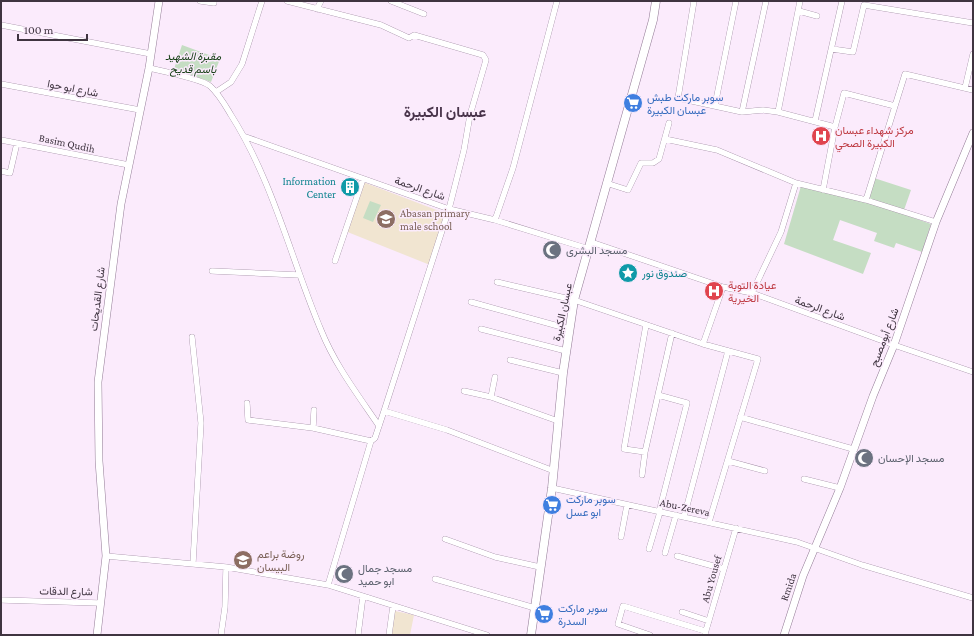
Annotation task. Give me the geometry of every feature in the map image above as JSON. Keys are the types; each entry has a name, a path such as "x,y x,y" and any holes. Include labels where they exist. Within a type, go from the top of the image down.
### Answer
{"main road":[{"name":"عبسان الكبيرة","path":"531,635 552,488 563,373 574,300 653,20 656,1"}],"street":[{"name":"شارع القديحات","path":"99,603 106,556 99,461 98,382 120,211 149,68 159,1"},
{"path":"200,1 214,3 214,1"},
{"path":"216,92 231,82 242,64 262,1"},
{"path":"287,1 381,25 409,38 414,35 471,51 483,55 486,60 470,115 464,150 449,208 375,438 371,441 328,585"},
{"path":"316,9 321,1"},
{"path":"392,1 424,14"},
{"path":"495,220 513,168 557,1"},
{"path":"694,1 678,98 742,112 763,110 778,112 835,127"},
{"path":"715,105 736,1"},
{"path":"742,112 766,1"},
{"path":"778,112 800,1"},
{"path":"815,121 842,1"},
{"path":"832,49 853,52 864,5 973,23"},
{"path":"799,11 817,16"},
{"path":"1,25 151,54"},
{"path":"965,88 973,54"},
{"path":"149,68 208,84 216,92 246,138 266,182 321,332 335,359 379,426"},
{"path":"866,200 905,74 973,90"},
{"name":"شارع ابو حوا","path":"1,84 140,110"},
{"path":"823,190 835,127 844,93 895,106"},
{"path":"606,183 628,190 641,163 653,163 659,159 669,123"},
{"name":"شارع أبومصبح","path":"814,548 840,488 853,449 894,345 936,222 973,133"},
{"name":"شارع الرحمة","path":"246,138 449,208 590,246 723,287 752,293 973,372"},
{"path":"665,139 717,150 796,183 866,200 936,222"},
{"name":"Basim Qudih","path":"1,140 129,165"},
{"path":"1,171 10,173 17,143"},
{"path":"335,261 363,179"},
{"path":"752,293 781,232 796,183"},
{"path":"212,271 299,275"},
{"path":"497,282 574,300 703,344 758,359 709,522"},
{"path":"703,344 723,287"},
{"path":"471,302 569,329"},
{"path":"645,452 624,449 646,325"},
{"path":"481,329 566,351"},
{"path":"642,475 645,452 672,333"},
{"path":"192,337 201,423 193,563"},
{"path":"684,517 728,351"},
{"path":"510,360 563,373"},
{"path":"491,397 495,377"},
{"path":"464,391 491,397 558,421"},
{"path":"649,548 660,512 688,403 658,395"},
{"path":"247,403 248,420 313,428 371,441"},
{"path":"313,428 314,410"},
{"path":"384,411 447,430 554,471"},
{"path":"740,417 853,449"},
{"path":"728,461 765,471"},
{"path":"804,479 840,488"},
{"name":"Abu-Zereva","path":"552,488 736,528 814,548 862,565 973,598"},
{"path":"620,537 627,505"},
{"path":"665,553 676,515"},
{"name":"Abu Yousef","path":"705,633 736,528"},
{"path":"445,539 495,557 540,567"},
{"name":"Rmida","path":"784,635 803,576 814,548"},
{"path":"106,556 226,567 328,585 487,635"},
{"path":"677,556 724,569"},
{"path":"221,635 226,607 226,567"},
{"path":"435,579 535,608"},
{"path":"358,635 363,596"},
{"name":"شارع الدقات","path":"1,600 99,603 97,635"},
{"path":"389,635 393,606"},
{"path":"650,635 618,624 623,606 705,633"},
{"path":"682,612 709,621"}],"shaded area":[{"name":"Abasan primary male school","path":"363,182 447,214 430,265 345,231"},
{"path":"395,611 414,615 410,635 391,634"}],"green space":[{"name":"مقبرة الشهيد باسم قديح","path":"182,45 220,59 211,82 174,69"},
{"path":"874,178 911,190 904,210 871,199 868,195"},
{"path":"801,186 869,202 931,224 922,252 896,243 894,248 874,241 877,233 840,220 833,240 871,253 863,274 784,244"},
{"path":"370,201 381,205 373,222 363,218"}],"place":[{"name":"سوبر ماركت طبش عبسان الكبيرة","path":"633,103"},
{"name":"مركز شهداء عبسان الكبيرة الصحي","path":"821,136"},
{"name":"Information Center","path":"350,187"},
{"name":"Abasan primary male school","path":"386,219"},
{"name":"مسجد البشرى","path":"552,250"},
{"name":"صندوق نور","path":"628,273"},
{"name":"عيادة التوبة الخيرية","path":"714,291"},
{"name":"مسجد الإحسان","path":"864,458"},
{"name":"سوبر ماركت ابو عسل","path":"552,505"},
{"name":"روضة براعم البيسان","path":"243,560"},
{"name":"مسجد جمال ابو حميد","path":"344,574"},
{"name":"سوبر ماركت السدرة","path":"544,614"}],"district":[{"name":"عبسان الكبيرة","path":"445,112"}]}
